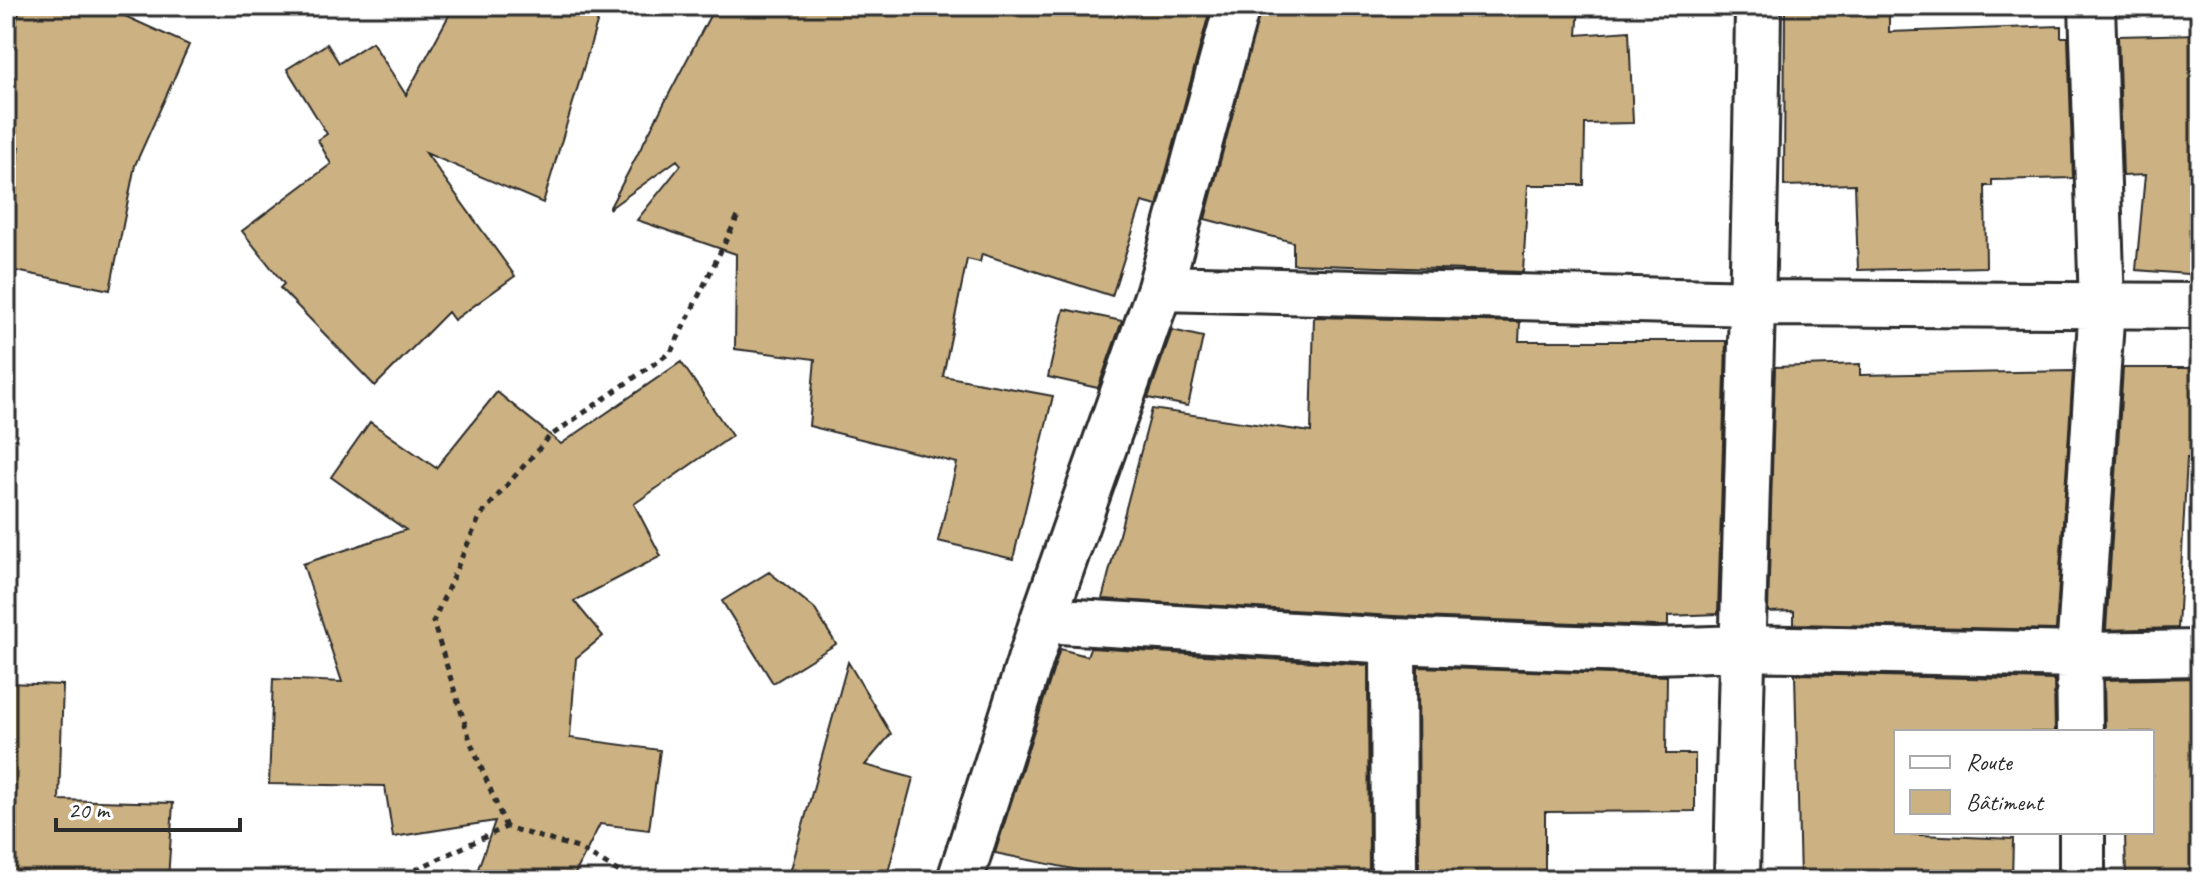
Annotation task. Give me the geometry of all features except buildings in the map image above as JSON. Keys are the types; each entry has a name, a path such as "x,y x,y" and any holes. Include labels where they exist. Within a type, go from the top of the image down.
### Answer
{"street":[{"path":"960,880 1043,620 1160,288 1237,6"},
{"path":"1737,880 1741,648 1755,303 1758,6"},
{"path":"2080,730 2079,655 2102,305 2092,6"},
{"path":"1160,288 1755,303 2200,306"},
{"path":"1043,620 1393,641 1655,651 1741,648 2079,655 2200,653"},
{"path":"1393,641 1394,880"},
{"path":"2082,834 2082,880"}],"path":[{"path":"506,827 471,743 433,622 480,516 539,448 549,437 671,352 739,214"},
{"path":"394,880 506,827 578,848 633,880"}]}
